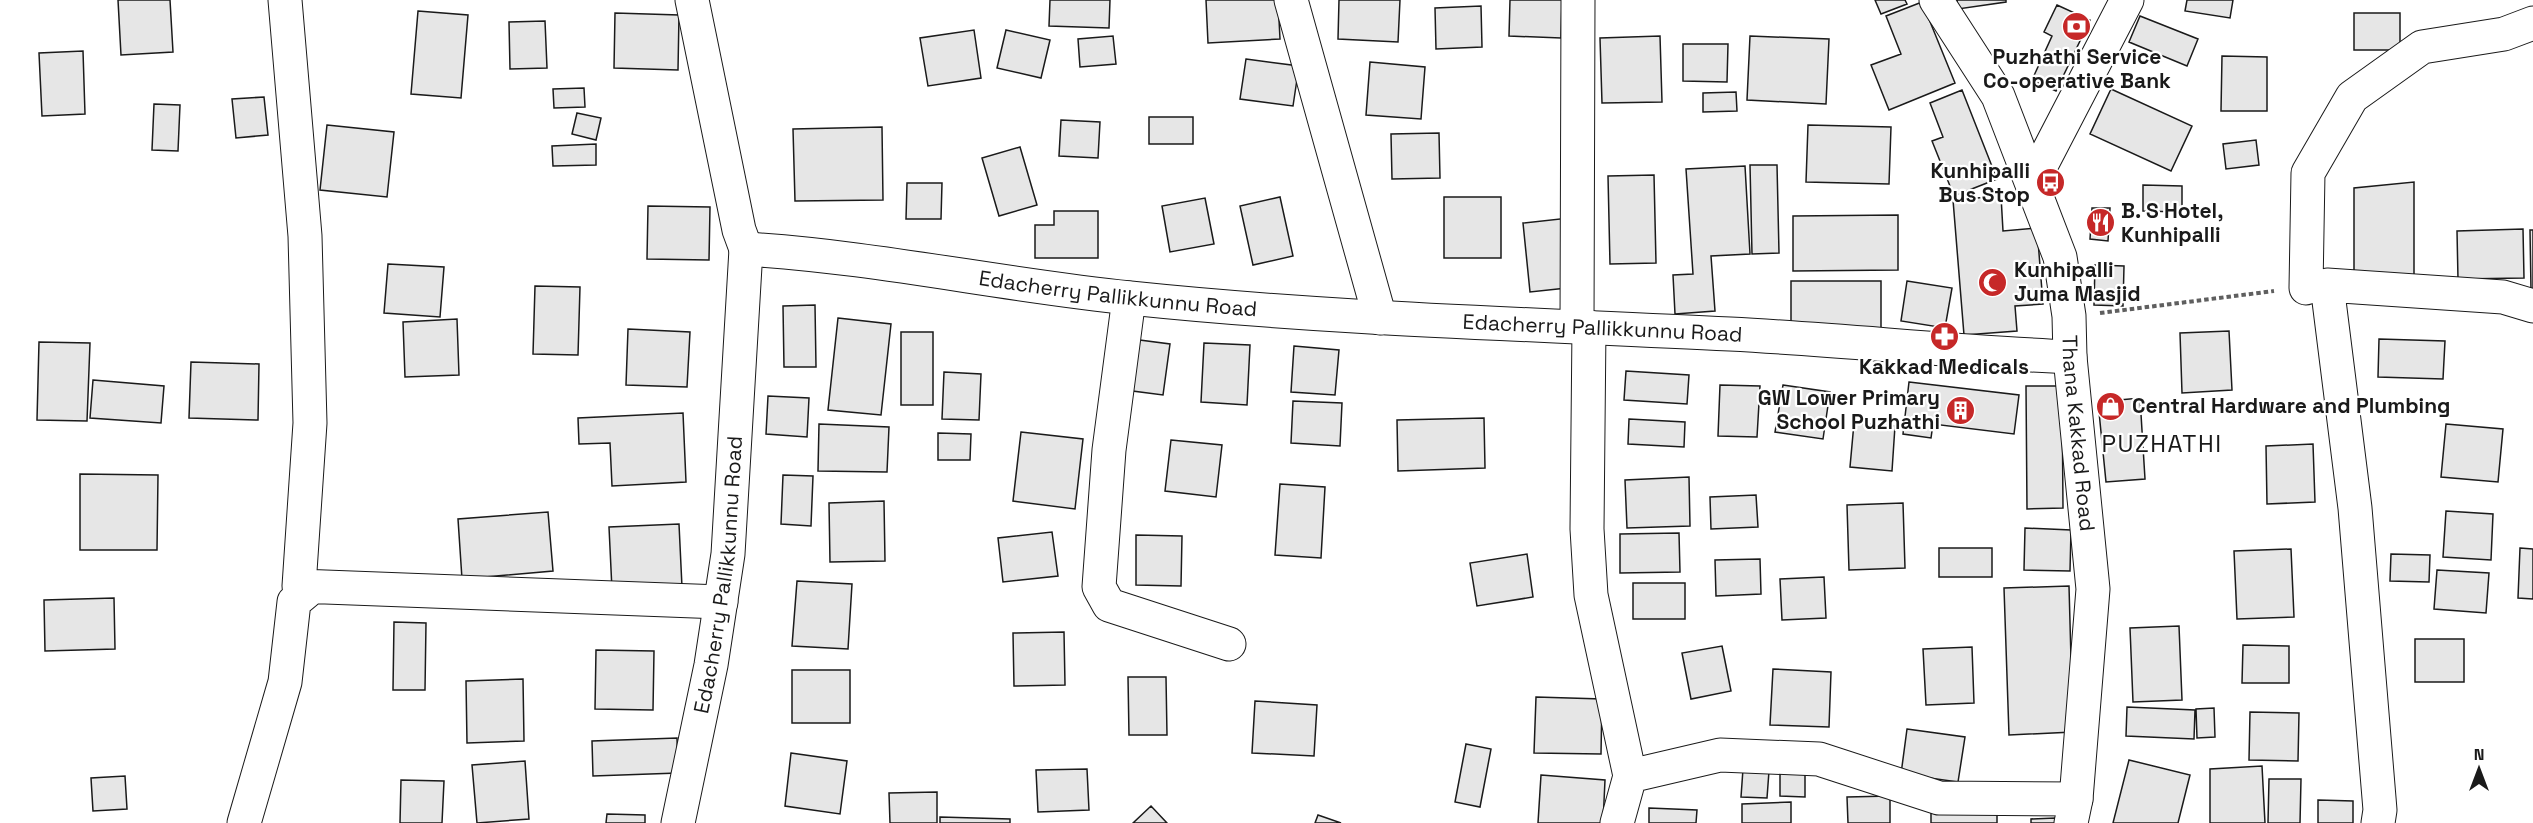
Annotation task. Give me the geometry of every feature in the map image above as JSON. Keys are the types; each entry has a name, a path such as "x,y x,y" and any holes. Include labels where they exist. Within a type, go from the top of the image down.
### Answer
{"street":[{"path":"285,0 305,236 310,423 300,586 721,602"},
{"path":"692,0 739,230 747,249"},
{"path":"1291,0 1380,318"},
{"path":"1578,0 1587,529 1591,595 1630,777 1617,823"},
{"name":"Thana Kakkad Road","path":"1936,0 1998,96 2033,180 2060,257 2069,316 2070,357 2093,589 2074,811"},
{"path":"2033,180 2127,0"},
{"path":"2378,823 2380,810 2355,508 2316,286 2308,172 2352,97 2422,47 2504,34 2533,23"},
{"name":"Edacherry Pallikkunnu Road","path":"678,823 709,676 728,554 747,249 824,255 1129,298 1380,318 1847,341 1963,352 2070,357"},
{"path":"2316,286 2503,297 2533,306"},
{"path":"1129,298 1109,450 1099,587 1109,605 1229,644"},
{"path":"244,823 285,682 294,602 312,587"},
{"path":"1630,777 1720,755 1819,759 1939,798 2074,811"}],"path":[{"path":"2069,316 2316,286"}],"building":[{"path":"118,0 170,0 173,52 121,55"},
{"path":"1050,0 1110,0 1109,28 1049,26"},
{"path":"1206,0 1278,0 1280,39 1208,43"},
{"path":"1339,0 1400,0 1398,42 1338,39"},
{"path":"1510,0 1562,0 1561,38 1509,36"},
{"path":"1875,0 1905,0 1907,4 1881,14"},
{"path":"1957,0 2006,0 2006,2 1958,9"},
{"path":"2187,0 2233,0 2230,18 2185,11"},
{"path":"1922,2 1955,83 1889,110 1871,65 1901,54 1886,16"},
{"path":"2057,5 2090,20 2056,91 2032,80 2052,36 2044,32"},
{"path":"1481,6 1482,47 1436,49 1435,8"},
{"path":"418,11 468,15 461,98 411,94"},
{"path":"615,13 679,15 678,70 614,68"},
{"path":"2354,13 2400,13 2400,50 2354,50"},
{"path":"2140,16 2198,39 2187,66 2129,42"},
{"path":"545,21 547,68 510,69 509,22"},
{"path":"974,30 981,78 928,86 920,38"},
{"path":"1006,30 1050,40 1041,78 997,68"},
{"path":"1113,36 1116,64 1080,67 1078,39"},
{"path":"1660,36 1662,102 1602,103 1600,38"},
{"path":"1750,36 1829,39 1826,104 1747,100"},
{"path":"1683,44 1728,44 1727,82 1683,81"},
{"path":"83,51 85,114 42,116 39,53"},
{"path":"2222,56 2267,57 2267,111 2221,111"},
{"path":"1246,59 1299,66 1293,106 1240,99"},
{"path":"1370,62 1425,67 1421,119 1366,115"},
{"path":"584,88 585,107 554,108 553,89"},
{"path":"2111,89 2192,126 2171,171 2090,134"},
{"path":"1962,90 1997,179 1954,196 1932,141 1943,137 1930,103"},
{"path":"1736,92 1737,111 1703,112 1703,93"},
{"path":"264,97 268,135 236,138 232,99"},
{"path":"154,104 180,105 178,151 152,150"},
{"path":"577,113 601,118 596,140 572,134"},
{"path":"1149,117 1193,117 1193,144 1149,144"},
{"path":"1061,120 1100,122 1098,158 1059,156"},
{"path":"327,125 394,132 387,197 320,190"},
{"path":"1808,125 1891,127 1889,184 1806,182"},
{"path":"882,127 883,200 795,201 793,129"},
{"path":"1439,133 1440,178 1392,179 1391,134"},
{"path":"2256,140 2259,165 2226,169 2223,144"},
{"path":"596,144 596,165 553,166 552,146"},
{"path":"1020,147 1037,205 999,216 982,158"},
{"path":"1750,165 1777,165 1779,253 1752,254"},
{"path":"1745,166 1750,254 1711,256 1715,311 1675,314 1673,275 1693,274 1686,169"},
{"path":"1654,175 1656,263 1610,264 1608,176"},
{"path":"2414,182 2414,280 2354,282 2354,188"},
{"path":"907,183 942,183 941,219 906,219"},
{"path":"2143,185 2182,186 2182,212 2143,211"},
{"path":"2001,196 2003,231 2037,228 2043,304 2015,306 2017,331 1964,335 1953,200"},
{"path":"1280,197 1293,256 1253,265 1240,206"},
{"path":"1444,197 1501,197 1501,258 1444,258"},
{"path":"1205,198 1214,244 1170,252 1162,206"},
{"path":"648,206 710,207 709,260 647,259"},
{"name":"B. S Hotel, Kunhipalli","path":"2092,208 2110,208 2108,241 2090,239"},
{"path":"1054,211 1098,211 1098,258 1035,258 1035,225 1054,225"},
{"path":"1898,215 1898,270 1793,271 1793,216"},
{"path":"1569,218 1576,287 1530,292 1523,223"},
{"path":"2523,229 2524,278 2458,279 2457,231"},
{"path":"2530,230 2533,230 2533,290 2531,290"},
{"path":"388,264 444,267 440,317 384,313"},
{"path":"2095,265 2124,266 2123,306 2094,305"},
{"path":"1791,281 1881,281 1881,330 1791,330"},
{"path":"1907,281 1952,288 1945,328 1901,321"},
{"path":"535,286 580,287 578,355 533,354"},
{"path":"815,305 816,367 784,367 783,306"},
{"path":"838,318 891,324 881,415 828,410"},
{"path":"457,319 459,375 405,377 403,322"},
{"path":"628,329 690,332 687,387 626,385"},
{"path":"2229,331 2232,390 2182,393 2180,333"},
{"path":"901,332 933,332 933,405 901,405"},
{"path":"1132,339 1170,344 1163,395 1125,390"},
{"path":"2379,339 2445,341 2443,379 2378,377"},
{"path":"39,342 90,343 87,421 37,420"},
{"path":"1204,343 1250,345 1247,405 1201,402"},
{"path":"1294,346 1339,350 1335,395 1291,392"},
{"path":"191,362 259,364 258,420 189,418"},
{"path":"1626,371 1689,375 1687,404 1624,400"},
{"path":"944,372 981,374 979,420 942,419"},
{"path":"93,380 164,386 161,423 90,418"},
{"name":"GW Lower Primary School Puzhathi","path":"1909,382 2019,395 2014,434 1933,424 1931,438 1903,434"},
{"path":"1720,385 1760,386 1757,437 1718,436"},
{"path":"1783,385 1830,392 1823,439 1775,432"},
{"path":"2026,386 2062,386 2063,508 2027,509"},
{"path":"768,396 809,398 807,437 766,434"},
{"path":"2140,398 2145,479 2106,482 2098,402"},
{"path":"1293,401 1342,403 1340,446 1291,443"},
{"path":"683,413 686,482 612,486 610,443 579,444 578,418"},
{"path":"1484,418 1485,468 1398,471 1397,420"},
{"path":"1629,419 1685,422 1684,447 1628,444"},
{"path":"1854,423 1895,426 1892,471 1850,467"},
{"path":"819,424 889,427 887,472 818,471"},
{"path":"2446,424 2503,429 2498,482 2441,477"},
{"path":"1021,432 1083,439 1075,509 1013,501"},
{"path":"938,433 971,434 970,460 938,460"},
{"path":"1171,440 1222,445 1216,497 1165,491"},
{"path":"2313,444 2315,502 2267,504 2266,446"},
{"path":"80,474 158,475 157,550 80,550"},
{"path":"783,475 813,476 811,526 781,524"},
{"path":"1689,477 1690,526 1627,528 1625,480"},
{"path":"1280,484 1325,487 1321,558 1275,555"},
{"path":"1756,495 1758,527 1711,529 1710,497"},
{"path":"884,501 885,561 830,562 829,503"},
{"path":"1903,503 1905,568 1849,570 1847,505"},
{"path":"2446,511 2493,514 2491,560 2443,557"},
{"path":"548,512 553,571 462,579 458,519"},
{"path":"679,524 682,587 612,590 609,527"},
{"path":"2025,528 2071,530 2070,571 2024,570"},
{"path":"1052,532 1058,576 1003,582 998,538"},
{"path":"1679,533 1680,572 1620,573 1620,534"},
{"path":"1136,535 1182,536 1181,586 1136,585"},
{"path":"1939,548 1992,548 1992,577 1939,577"},
{"path":"2520,548 2533,549 2533,599 2518,598"},
{"path":"2291,549 2294,617 2237,619 2234,551"},
{"path":"1527,554 1533,597 1477,606 1470,563"},
{"path":"2391,554 2430,555 2429,582 2390,581"},
{"path":"1760,559 1761,594 1716,596 1715,560"},
{"path":"2437,570 2489,573 2486,613 2434,609"},
{"path":"1824,577 1826,618 1782,620 1780,579"},
{"path":"797,581 852,584 848,649 792,646"},
{"path":"1633,583 1685,583 1685,619 1633,619"},
{"path":"2069,586 2073,732 2009,735 2004,588"},
{"path":"114,598 115,649 45,651 44,600"},
{"path":"394,622 426,623 425,690 393,690"},
{"path":"2179,626 2182,700 2133,702 2130,628"},
{"path":"1064,632 1065,685 1014,686 1013,633"},
{"path":"2415,639 2464,639 2464,682 2415,682"},
{"path":"2243,645 2289,646 2289,683 2242,683"},
{"path":"1722,646 1731,691 1691,699 1682,653"},
{"path":"1972,647 1974,703 1926,705 1923,649"},
{"path":"596,650 654,651 653,710 595,709"},
{"path":"1773,669 1831,672 1829,727 1770,725"},
{"path":"792,670 850,670 850,723 792,723"},
{"path":"1128,677 1166,677 1167,735 1129,735"},
{"path":"523,679 524,741 467,743 466,681"},
{"path":"1536,697 1602,699 1601,754 1534,753"},
{"path":"1255,701 1317,705 1314,756 1252,753"},
{"path":"2127,707 2195,710 2194,739 2126,736"},
{"path":"2214,708 2215,737 2197,738 2196,709"},
{"path":"2250,712 2299,713 2298,761 2249,760"},
{"path":"1907,729 1965,737 1958,782 1901,774"},
{"path":"677,738 678,773 593,776 592,741"},
{"path":"1466,744 1491,749 1480,807 1455,802"},
{"path":"791,753 847,761 840,814 785,806"},
{"path":"2129,760 2190,775 2178,823 2113,823"},
{"path":"525,761 529,819 477,823 472,765"},
{"path":"2262,766 2265,823 2210,823 2210,769"},
{"path":"1780,767 1805,768 1805,797 1780,796"},
{"path":"1087,769 1089,810 1038,812 1036,770"},
{"path":"1743,769 1769,771 1767,798 1741,797"},
{"path":"1541,775 1605,780 1603,823 1538,823"},
{"path":"125,776 127,809 93,811 91,778"},
{"path":"2269,779 2301,779 2300,823 2268,823"},
{"path":"401,780 444,781 442,823 400,823"},
{"path":"937,792 937,823 890,823 889,793"},
{"path":"1890,796 1890,823 1848,823 1847,797"},
{"path":"2318,800 2353,801 2353,823 2318,823"},
{"path":"1791,802 1791,823 1742,823 1742,804"},
{"path":"1151,806 1167,823 1133,823"},
{"path":"1649,808 1697,810 1696,823 1649,823"},
{"path":"1931,813 1997,814 1997,823 1931,823"},
{"path":"607,814 645,815 645,823 606,823"},
{"path":"1318,815 1341,823 1315,823"},
{"path":"940,817 1010,819 1010,823 940,823"},
{"path":"2055,818 2055,823 2031,823 2031,819"}],"place":[{"name":"Puzhathi Service Co-operative Bank","path":"2077,26"},
{"name":"Kunhipalli Bus Stop","path":"2051,183"},
{"name":"B. S Hotel, Kunhipalli","path":"2100,223"},
{"name":"Kunhipalli Juma Masjid","path":"1993,282"},
{"name":"Kakkad Medicals","path":"1944,336"},
{"name":"Central Hardware and Plumbing","path":"2111,406"},
{"name":"GW Lower Primary School Puzhathi","path":"1961,410"}],"district":[{"name":"PUZHATHI","path":"2162,444"}]}
